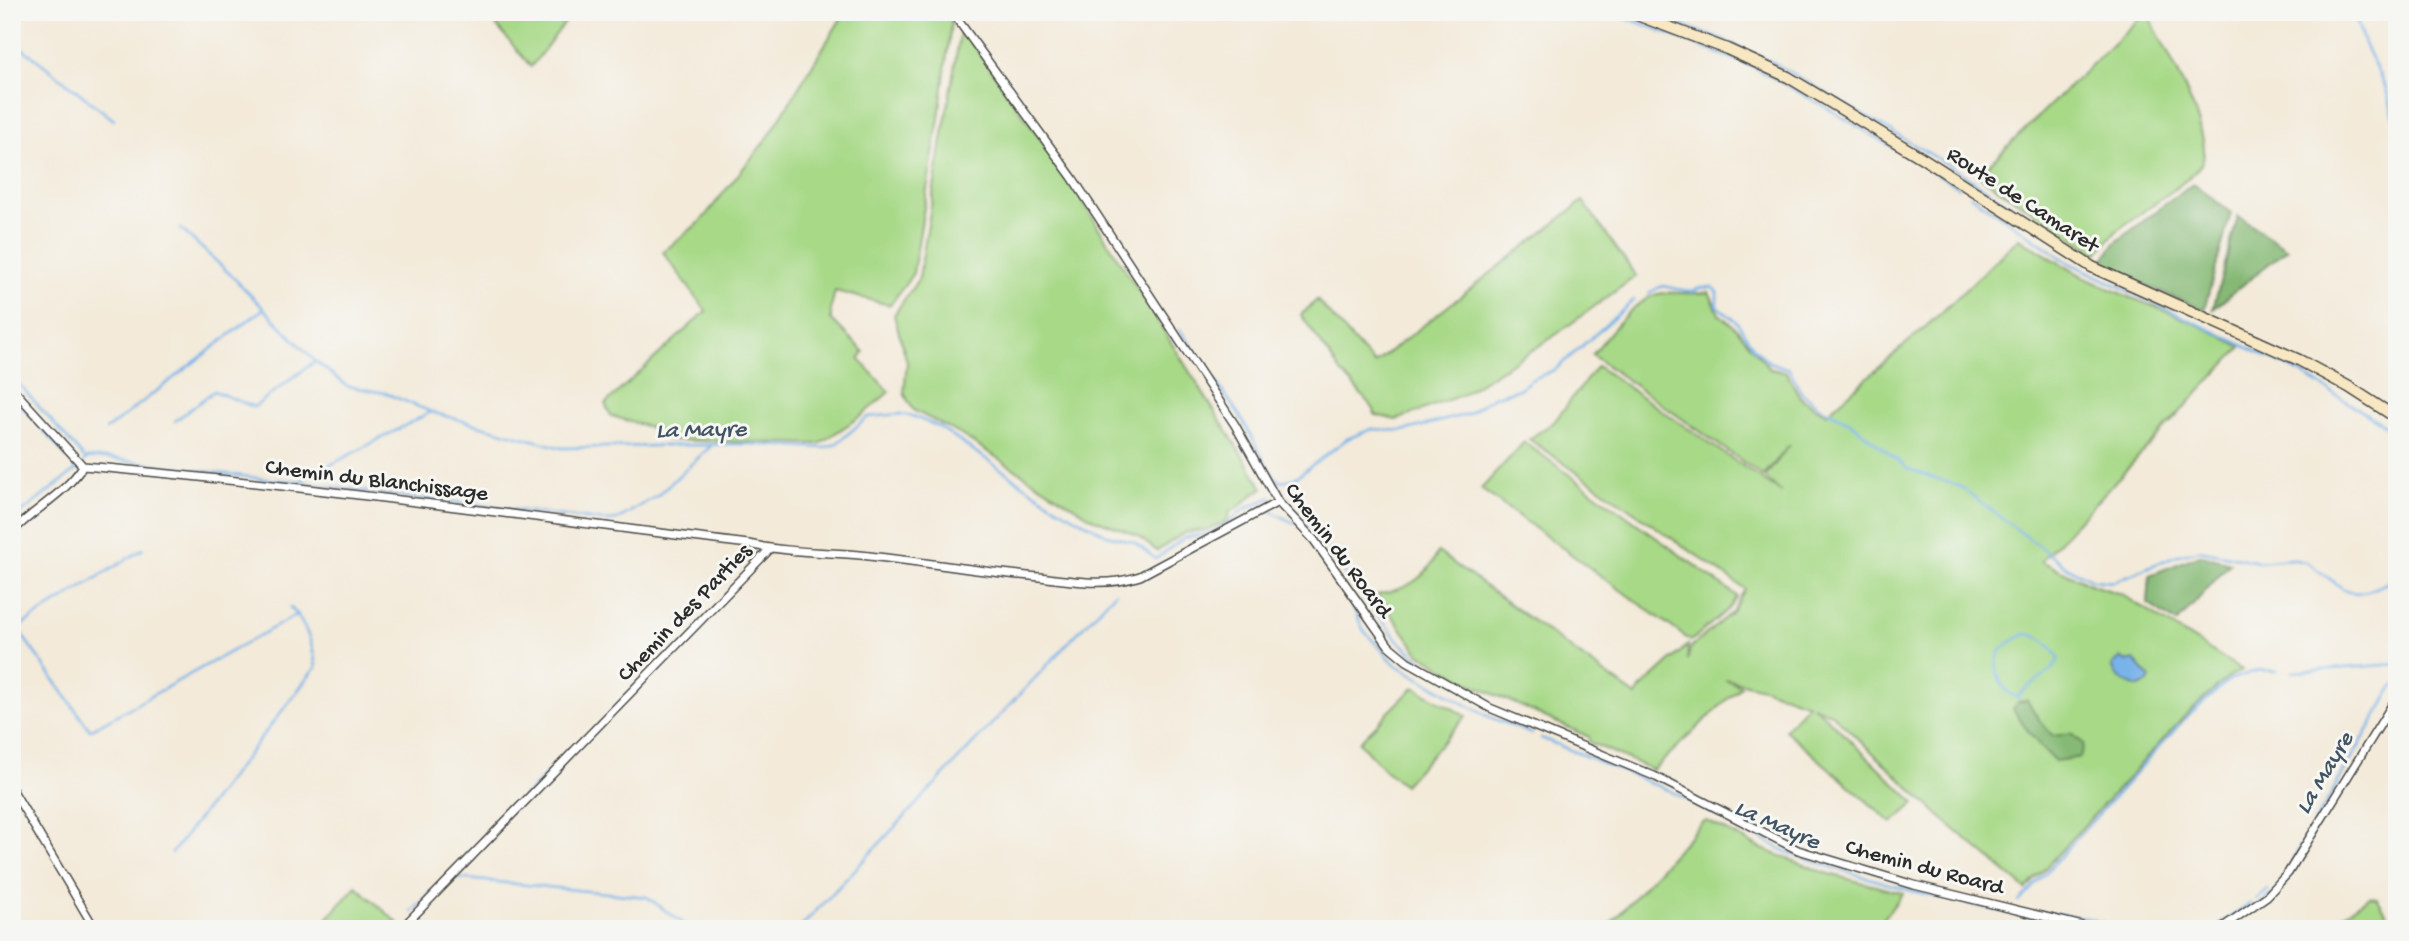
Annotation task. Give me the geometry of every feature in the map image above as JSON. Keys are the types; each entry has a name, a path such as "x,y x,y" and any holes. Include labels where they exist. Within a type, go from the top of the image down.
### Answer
{"main road":[{"name":"Route de Camaret","path":"1629,12 1737,53 1788,78 1924,159 2092,267 2299,360 2397,418"}],"street":[{"name":"Chemin du Roard","path":"952,12 1072,177 1234,425 1278,502 1314,540 1389,646 1406,661 1490,708 1654,776 1798,850 1914,885 2095,929"},
{"path":"12,388 83,466 76,477 12,532"},
{"name":"Chemin du Blanchissage","path":"83,466 202,476 463,507 770,549"},
{"name":"Chemin des Parties","path":"401,929 770,549 860,555 1009,575 1113,582 1140,576 1278,502"},
{"path":"2220,929 2267,896 2288,873 2397,697"},
{"path":"12,789 95,929"}],"green space":[{"path":"485,12 573,12 531,67"},
{"path":"845,12 949,12 952,16 939,118 913,273 890,305 835,291 831,308 831,319 864,352 859,359 889,392 861,416 819,444 668,440 649,427 611,416 605,404 706,311 663,252 701,221 769,136"},
{"path":"2146,12 2194,109 2204,149 2202,162 2197,170 2176,188 2118,230 2097,254 1978,175"},
{"path":"960,33 970,40 1061,168 1263,488 1230,512 1227,521 1209,529 1184,533 1157,551 1136,535 1092,518 958,433 913,410 904,393 907,362 894,315 919,278"},
{"path":"2194,184 2231,213 2204,310 2099,266 2116,242"},
{"path":"1583,201 1636,276 1550,339 1461,395 1396,420 1375,415 1374,409 1341,372 1301,315 1317,300 1374,364"},
{"path":"2238,216 2287,249 2213,309"},
{"path":"2019,238 2094,282 2187,320 2241,347 2041,561 2092,585 2121,594 2242,670 2228,677 2182,719 2026,889 1948,824 1831,713 1812,706 1915,803 1892,823 1785,730 1808,704 1763,688 1725,679 1741,686 1653,770 1589,742 1589,737 1467,682 1419,653 1377,595 1414,582 1427,570 1438,552 1636,696 1640,689 1688,645 1687,661 1691,647 1732,612 1745,589 1529,439 1554,422 1597,366 1782,493 1765,477 1790,445 1763,476 1592,355 1607,337 1634,308 1655,295 1709,292 1719,314 1737,329 1770,369 1786,372 1801,398 1826,414 1940,314"},
{"path":"1524,442 1737,596 1728,609 1691,641 1481,489"},
{"path":"2200,555 2230,563 2177,623 2148,604 2150,575"},
{"path":"1414,687 1466,716 1404,785 1385,770 1359,742"},
{"path":"2027,700 2053,736 2071,733 2084,744 2080,757 2055,761 2043,749 2013,709 2018,702"},
{"path":"1707,821 1762,849 1829,874 1903,893 1876,929 1606,929 1702,822"},
{"path":"356,886 398,923 392,929 318,929"},
{"path":"2370,896 2377,898 2397,929 2322,929"}],"water":[{"path":"2121,658 2126,662 2134,660 2150,678 2148,683 2139,687 2119,677 2112,666"}],"waterway":[{"path":"1612,12 1753,67 1959,187"},
{"path":"1646,12 1736,45 1776,64 1947,164 2091,258"},
{"path":"2354,12 2364,44 2385,86 2397,126"},
{"path":"12,40 114,120"},
{"path":"1970,195 2068,262 2299,372 2397,433"},
{"path":"181,229 230,274 315,361 347,386 385,393 429,411"},
{"path":"1649,293 1662,286 1693,292 1699,288 1713,287 1717,292 1717,306 1737,322 1754,348 1769,362 1789,369 1802,393 1821,408 1850,422 1908,469 1961,487 2068,568 2093,580 2113,582 2175,556 2199,550 2259,562 2291,559 2308,563 2345,590 2356,593 2397,582"},
{"path":"1180,330 1240,416 1271,472 1280,482 1295,478 1347,439 1372,429 1403,431 1468,414 1493,397 1519,389 1531,380 1556,369 1634,300"},
{"path":"106,430 262,310"},
{"path":"175,421 214,391 254,407 314,362"},
{"path":"12,376 86,460"},
{"path":"12,395 77,469 24,511 12,524"},
{"name":"La Mayre","path":"84,462 87,458 107,458 272,480 300,481 431,412 562,448 744,444 824,448 836,444 868,417 901,414 939,427 1058,508 1107,535 1134,542 1156,559 1184,538 1211,533 1244,509 1272,497"},
{"path":"300,481 314,485 606,521 617,520 658,495 711,446"},
{"name":"La Mayre","path":"1284,498 1324,543 1358,592"},
{"path":"1269,510 1294,523"},
{"path":"143,549 17,628 90,730 298,614"},
{"path":"1343,586 1364,631 1396,665 1485,715 1532,734"},
{"path":"799,929 1116,592"},
{"name":"La Mayre","path":"1361,594 1398,640 1424,664 1490,704"},
{"path":"172,853 316,667 308,635 290,607"},
{"path":"2025,634 2036,636 2045,642 2059,658 2051,669 2017,698 2003,686 1997,661 2003,648 2025,634"},
{"path":"2293,672 2397,664"},
{"path":"2019,902 2184,720 2229,680 2259,670 2277,671"},
{"name":"La Mayre","path":"2292,861 2395,684"},
{"name":"La Mayre","path":"1541,738 1668,790 1785,851 1912,891 2076,928"},
{"path":"412,912 561,759"},
{"path":"2247,914 2282,888 2291,874"},
{"path":"456,878 647,897 691,929"},
{"name":"La Mayre","path":"2257,899 2268,890"},
{"name":"La Mayre","path":"2214,929 2251,903"},
{"name":"La Mayre","path":"2040,912 2084,917 2121,929"}]}
